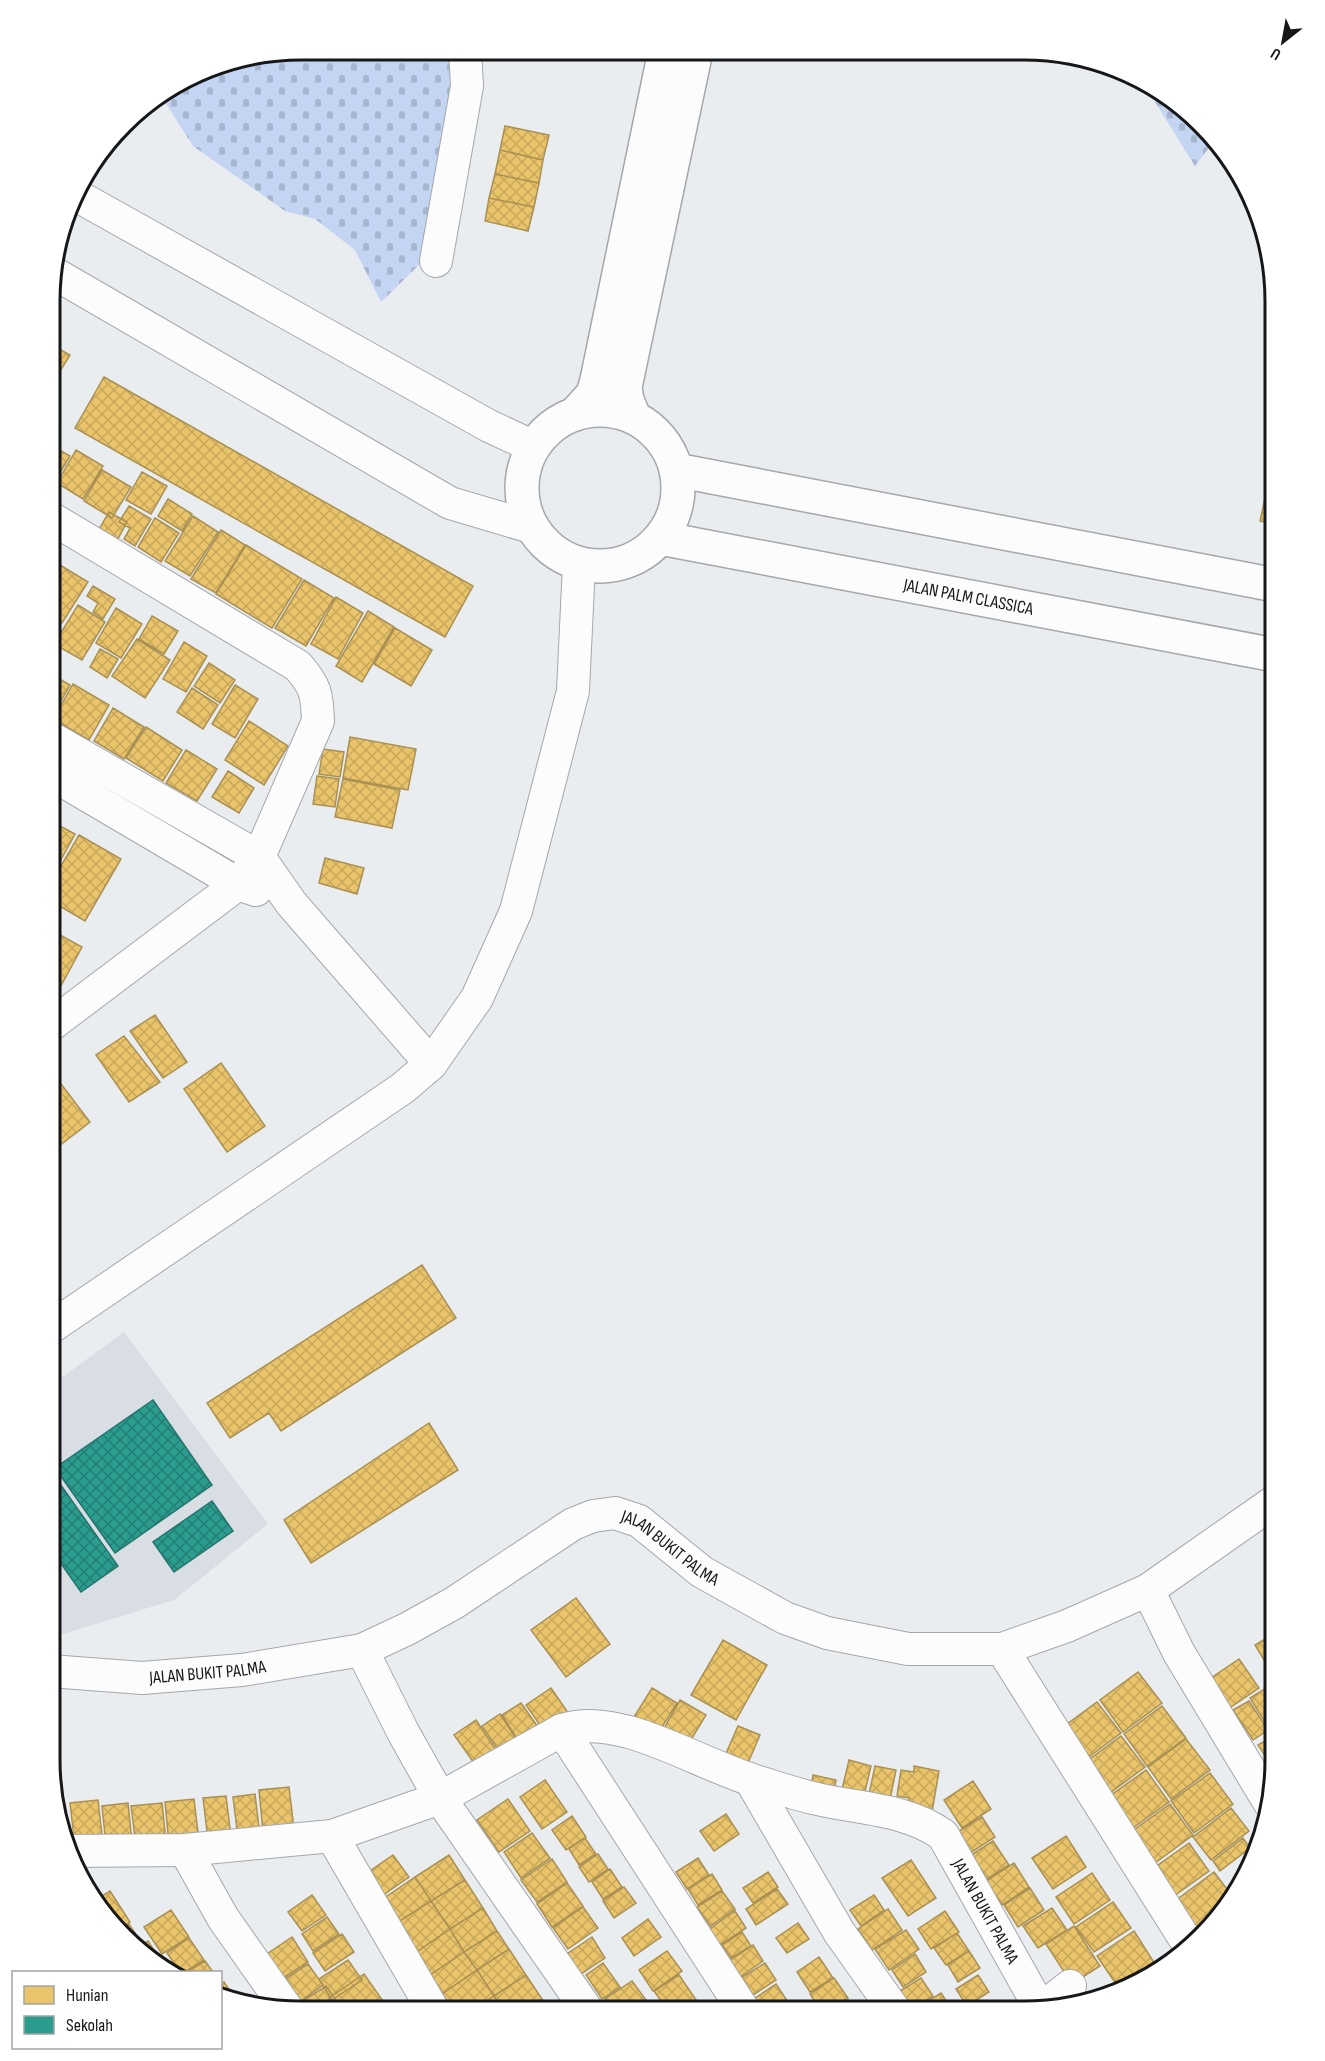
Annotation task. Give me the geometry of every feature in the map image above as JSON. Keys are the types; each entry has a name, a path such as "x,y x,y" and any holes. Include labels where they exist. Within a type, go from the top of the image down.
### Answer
{"street":[{"path":"436,261 467,86 466,60"},
{"path":"575,414 593,394 604,355 663,60"},
{"path":"634,417 627,400 625,387 628,368 694,60"},
{"path":"83,199 489,426 532,446"},
{"path":"61,278 450,503 531,527"},
{"path":"588,409 611,410 634,417 652,430 668,448 676,470 678,494 672,518 660,538 637,557 609,566 579,564 551,550 531,527 520,486 532,446 547,429 566,416 575,414 588,409"},
{"path":"676,470 1265,583"},
{"path":"60,523 298,666 310,680 317,696 318,721 260,857 238,884 60,1017"},
{"name":"JALAN PALM CLASSICA","path":"660,538 1265,653"},
{"path":"60,1321 403,1088 431,1064 477,998 516,911 573,691 579,564"},
{"path":"60,743 260,857 291,903 431,1064"},
{"path":"60,779 238,884 291,903"},
{"name":"JALAN BUKIT PALMA","path":"60,1672 142,1678 242,1670 362,1650 407,1629 454,1602 573,1524 593,1516 615,1513 639,1521 702,1572 795,1622 827,1633 908,1649 1002,1649 1067,1626 1148,1590 1265,1515"},
{"path":"1148,1590 1179,1653 1263,1792"},
{"path":"1002,1649 1185,1939"},
{"path":"362,1650 403,1732 440,1798 581,2001"},
{"name":"JALAN BUKIT PALMA","path":"78,1851 185,1850 332,1836 440,1798 562,1730 577,1725 598,1726 628,1732 750,1779 813,1798 916,1819 943,1835 1037,2000"},
{"path":"562,1730 738,2001"},
{"path":"750,1779 839,1932 888,2001"},
{"path":"332,1836 428,2001"},
{"path":"185,1850 224,1918 281,2000"},
{"name":"JALAN BUKIT PALMA","path":"1053,1999 1070,1986"}],"shaded area":[{"path":"124,1332 268,1524 174,1600 63,1634 60,1632 60,1379"}],"green space":[{"path":"301,60 454,60 457,62 419,265 381,302 355,250 315,219 285,211 193,146 165,102 180,92 209,78 239,68 270,62"},
{"path":"1152,97 1183,120 1209,147 1195,166"}],"building: Hunian":[{"path":"505,126 549,135 543,160 500,150"},
{"path":"500,150 543,160 539,183 495,174"},
{"path":"495,174 539,183 534,207 489,198"},
{"path":"489,198 534,207 528,231 485,221"},
{"path":"60,349 70,355 60,371"},
{"path":"104,377 473,586 445,637 75,428"},
{"path":"60,450 70,456 60,473"},
{"path":"76,450 103,466 83,499 60,485 60,478"},
{"path":"102,470 131,487 112,518 84,501"},
{"path":"142,472 167,486 151,514 126,500"},
{"path":"1265,498 1265,522 1260,521"},
{"path":"168,499 192,514 182,531 158,516"},
{"path":"129,506 151,519 135,546 124,539 130,528 119,522"},
{"path":"109,512 127,522 113,548 94,538"},
{"path":"193,516 218,532 190,576 165,561"},
{"path":"155,518 179,533 161,562 138,547"},
{"path":"221,530 245,545 216,593 191,579"},
{"path":"246,545 302,579 272,628 216,594"},
{"path":"60,565 88,582 62,623 60,622"},
{"path":"304,580 334,598 306,646 275,628"},
{"path":"93,586 115,599 103,619 93,612 98,603 87,596"},
{"path":"336,597 363,613 338,659 311,644"},
{"path":"78,605 105,622 82,660 60,647 60,634"},
{"path":"116,608 142,624 121,658 96,643"},
{"path":"368,611 394,627 362,682 336,666"},
{"path":"152,616 178,631 164,654 139,639"},
{"path":"395,628 432,650 411,686 374,664"},
{"path":"137,639 170,660 145,698 112,676"},
{"path":"184,642 207,656 186,692 163,679"},
{"path":"100,649 118,659 107,678 90,667"},
{"path":"209,663 235,680 220,703 194,686"},
{"path":"60,679 70,685 60,702"},
{"path":"73,684 109,705 89,740 60,723 60,707"},
{"path":"235,685 258,699 235,738 212,724"},
{"path":"192,688 218,705 203,729 177,712"},
{"path":"113,708 144,727 124,759 94,741"},
{"path":"249,721 288,746 264,785 225,760"},
{"path":"146,727 182,750 163,781 126,758"},
{"path":"350,737 416,749 408,790 343,778"},
{"path":"323,749 344,752 340,777 319,774"},
{"path":"186,750 217,769 197,801 166,783"},
{"path":"228,771 254,788 239,813 212,797"},
{"path":"317,776 339,779 335,807 313,804"},
{"path":"343,779 400,790 392,828 335,817"},
{"path":"60,826 75,834 60,862"},
{"path":"79,835 121,859 85,921 60,906 60,868"},
{"path":"325,858 364,868 357,894 319,883"},
{"path":"60,935 82,947 60,988"},
{"path":"155,1015 187,1062 163,1078 130,1031"},
{"path":"124,1036 160,1082 129,1102 96,1055"},
{"path":"221,1063 265,1126 227,1152 184,1089"},
{"path":"60,1083 90,1122 60,1145"},
{"path":"422,1265 456,1318 281,1431 269,1413 230,1438 207,1403"},
{"path":"429,1423 458,1470 311,1563 284,1520"},
{"path":"576,1598 610,1644 566,1677 531,1630"},
{"path":"1265,1639 1265,1662 1255,1645"},
{"path":"723,1640 767,1665 736,1720 691,1695"},
{"path":"1239,1659 1259,1688 1228,1709 1208,1680"},
{"path":"1138,1672 1162,1703 1123,1732 1100,1700"},
{"path":"551,1688 571,1717 546,1734 526,1705"},
{"path":"652,1688 677,1703 659,1732 634,1717"},
{"path":"1265,1689 1265,1722 1250,1698"},
{"path":"680,1700 706,1715 686,1748 661,1734"},
{"path":"1249,1701 1265,1725 1265,1732 1253,1740 1233,1710"},
{"path":"1097,1702 1121,1733 1082,1762 1059,1730"},
{"path":"521,1703 538,1727 518,1740 502,1715"},
{"path":"1162,1706 1186,1738 1147,1766 1124,1734"},
{"path":"500,1714 519,1743 501,1754 482,1726"},
{"path":"476,1720 500,1756 479,1770 454,1735"},
{"path":"738,1726 760,1735 745,1770 723,1760"},
{"path":"1121,1736 1145,1767 1106,1796 1083,1764"},
{"path":"1186,1739 1210,1770 1171,1799 1148,1767"},
{"path":"1265,1741 1265,1756 1258,1745"},
{"path":"849,1760 871,1766 862,1804 840,1798"},
{"path":"875,1766 896,1770 888,1809 867,1804"},
{"path":"914,1766 939,1771 932,1812 908,1808 909,1798 897,1796 901,1770 914,1772"},
{"path":"1146,1770 1169,1802 1130,1830 1107,1798"},
{"path":"1210,1773 1233,1804 1194,1833 1171,1801"},
{"path":"813,1775 836,1780 833,1798 810,1793"},
{"path":"545,1780 567,1812 542,1829 520,1797"},
{"path":"973,1781 991,1809 962,1828 944,1800"},
{"path":"289,1787 294,1829 263,1832 259,1790"},
{"path":"255,1794 260,1836 238,1838 233,1797"},
{"path":"226,1796 231,1836 208,1839 203,1798"},
{"path":"194,1799 199,1841 169,1844 165,1802"},
{"path":"508,1799 530,1831 499,1852 477,1820"},
{"path":"98,1800 103,1843 76,1846 70,1803"},
{"path":"128,1803 132,1842 106,1845 102,1806"},
{"path":"162,1803 166,1841 136,1845 131,1806"},
{"path":"1170,1804 1193,1835 1155,1863 1131,1832"},
{"path":"1231,1808 1249,1831 1211,1860 1193,1837"},
{"path":"726,1814 739,1834 714,1851 700,1831"},
{"path":"572,1816 586,1837 566,1850 552,1830"},
{"path":"982,1817 995,1837 970,1853 956,1833"},
{"path":"532,1833 550,1858 521,1878 504,1852"},
{"path":"1066,1836 1086,1867 1053,1889 1032,1858"},
{"path":"585,1838 596,1854 579,1865 569,1849"},
{"path":"1243,1838 1249,1846 1248,1850 1220,1871 1213,1861"},
{"path":"993,1841 1009,1865 987,1879 971,1855"},
{"path":"1189,1843 1209,1871 1174,1896 1154,1868"},
{"path":"598,1854 608,1869 589,1882 579,1867"},
{"path":"393,1855 409,1877 379,1898 364,1875"},
{"path":"449,1855 465,1880 431,1901 415,1877"},
{"path":"698,1858 709,1875 687,1889 676,1872"},
{"path":"552,1859 567,1882 537,1902 521,1880"},
{"path":"911,1860 936,1898 908,1916 882,1878"},
{"path":"1014,1863 1029,1887 1002,1905 986,1881"},
{"path":"610,1869 622,1887 603,1899 592,1882"},
{"path":"768,1872 778,1887 753,1903 743,1888"},
{"path":"1214,1872 1227,1889 1196,1928 1175,1901"},
{"path":"1092,1873 1110,1900 1074,1924 1056,1897"},
{"path":"712,1874 722,1890 698,1905 688,1889"},
{"path":"415,1877 431,1901 395,1924 380,1901"},
{"path":"465,1880 483,1908 450,1929 431,1901"},
{"path":"567,1883 583,1906 552,1927 537,1904"},
{"path":"624,1887 636,1903 614,1918 603,1901"},
{"path":"1030,1888 1044,1910 1018,1927 1004,1905"},
{"path":"777,1889 788,1904 756,1925 746,1909"},
{"path":"110,1891 130,1922 126,1925 102,1896"},
{"path":"722,1891 735,1909 710,1926 697,1907"},
{"path":"312,1895 326,1915 302,1931 288,1912"},
{"path":"874,1895 884,1910 861,1926 850,1910"},
{"path":"431,1901 450,1929 415,1953 395,1924"},
{"path":"1113,1902 1131,1928 1094,1952 1076,1927"},
{"path":"583,1907 598,1928 568,1949 553,1928"},
{"path":"483,1908 497,1931 464,1952 450,1929"},
{"path":"1052,1908 1067,1930 1038,1948 1023,1926"},
{"path":"888,1909 902,1930 872,1950 858,1929"},
{"path":"171,1910 189,1937 162,1954 144,1927"},
{"path":"735,1911 746,1928 720,1945 709,1929"},
{"path":"945,1911 959,1932 931,1949 918,1929"},
{"path":"327,1917 339,1934 313,1951 302,1934"},
{"path":"648,1919 661,1937 634,1956 622,1938"},
{"path":"798,1923 809,1939 787,1953 776,1938"},
{"path":"1074,1926 1100,1966 1072,1984 1046,1944"},
{"path":"450,1929 464,1952 430,1975 415,1953"},
{"path":"906,1930 919,1949 889,1970 875,1949"},
{"path":"497,1931 509,1949 477,1970 464,1952"},
{"path":"1134,1931 1154,1963 1115,1983 1097,1956"},
{"path":"742,1932 751,1946 731,1958 722,1945"},
{"path":"957,1933 969,1951 946,1965 934,1948"},
{"path":"342,1934 354,1952 325,1971 313,1953"},
{"path":"292,1937 308,1962 283,1978 267,1954"},
{"path":"592,1937 605,1958 581,1974 567,1954"},
{"path":"189,1938 204,1960 184,1971 176,1966 167,1953"},
{"path":"148,1941 155,1952 154,1951 144,1943"},
{"path":"753,1945 763,1961 740,1977 729,1961"},
{"path":"509,1949 526,1975 494,1996 477,1970"},
{"path":"667,1951 682,1971 653,1991 639,1970"},
{"path":"969,1951 980,1968 958,1982 948,1965"},
{"path":"464,1952 477,1970 442,1994 430,1975"},
{"path":"915,1954 926,1972 903,1987 892,1970"},
{"path":"819,1957 833,1978 810,1992 797,1972"},
{"path":"348,1960 362,1980 332,2000 319,1979"},
{"path":"205,1961 212,1971 189,1971"},
{"path":"603,1963 620,1987 602,1999 586,1975"},
{"path":"765,1963 776,1980 753,1995 741,1978"},
{"path":"308,1964 323,1985 301,2001 297,2001 283,1980"},
{"path":"477,1970 494,1996 486,2001 447,2001 442,1994"},
{"path":"364,1974 383,2001 331,2001 329,1998"},
{"path":"526,1975 542,1999 539,2001 497,2001 494,1996"},
{"path":"679,1975 697,2001 661,2001 654,1991"},
{"path":"978,1975 989,1992 975,2001 964,2001 956,1989"},
{"path":"834,1978 848,1998 843,2001 815,2001 810,1994"},
{"path":"921,1978 933,1996 925,2001 907,2001 900,1991"},
{"path":"632,1981 646,2000 606,2001 605,1999"},
{"path":"224,1982 229,1990 222,1987"},
{"path":"776,1984 787,2001 751,2001"},
{"path":"326,1986 336,2001 303,2001"},
{"path":"941,1993 946,2001 928,2001"},
{"path":"494,1996 497,2001 486,2001"}],"building: Sekolah":[{"path":"153,1400 212,1485 115,1553 60,1475 60,1465"},
{"path":"60,1484 118,1566 81,1592 60,1562"},
{"path":"212,1501 233,1531 174,1572 153,1542"}]}
